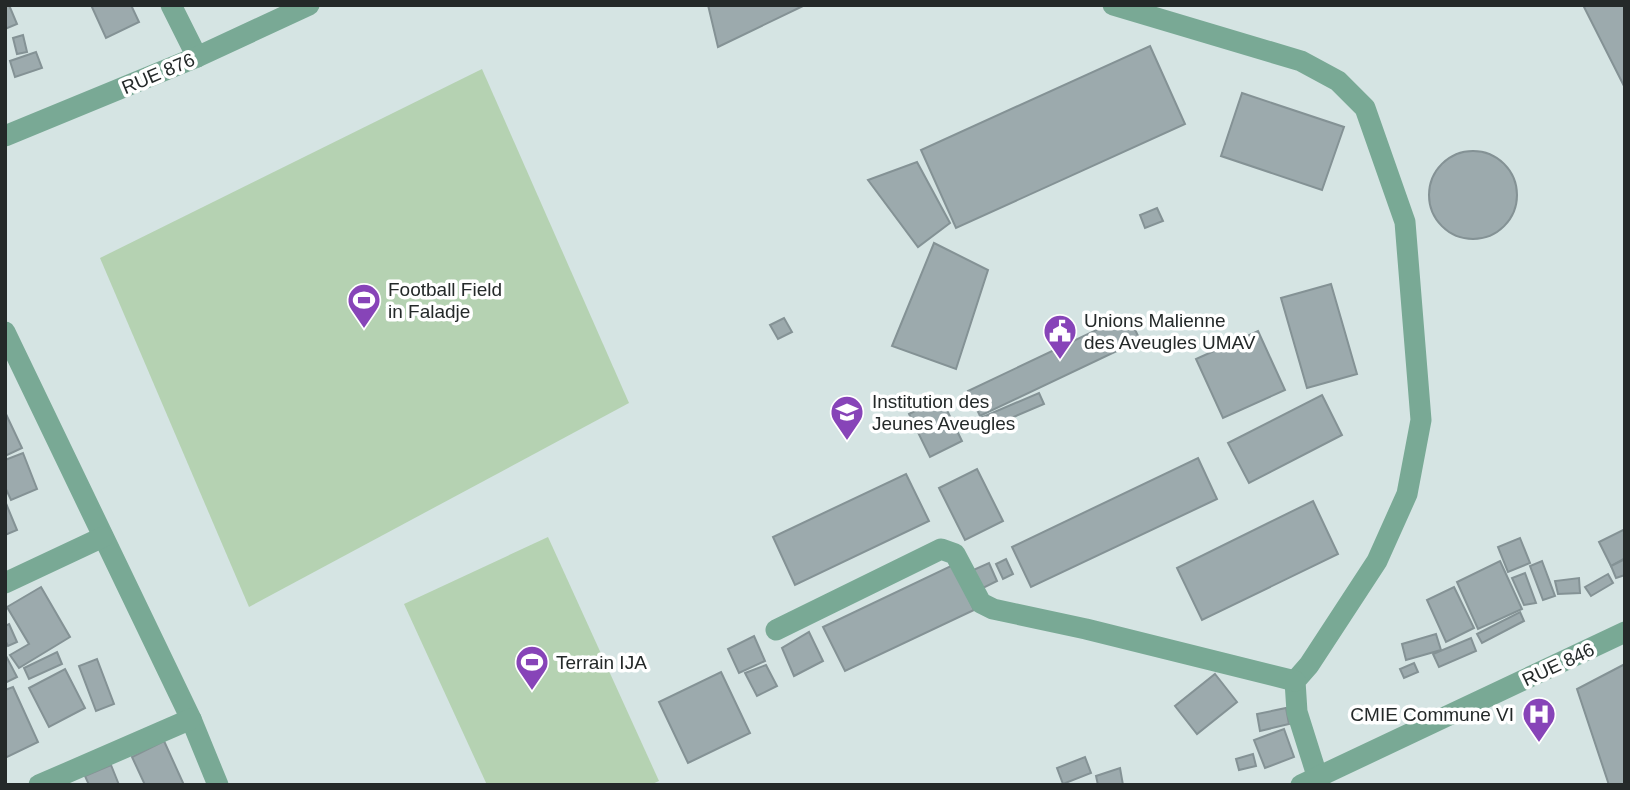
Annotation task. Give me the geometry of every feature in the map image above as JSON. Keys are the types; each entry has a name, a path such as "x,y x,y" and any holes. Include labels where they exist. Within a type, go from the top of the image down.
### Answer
{"street":[{"path":"172,5 197,57"},
{"name":"RUE 876","path":"5,136 197,57 309,5"},
{"path":"1113,5 1301,61 1338,81 1364,108 1405,222 1421,420 1408,494 1377,561 1309,666 1296,681 1297,712 1313,782"},
{"path":"8,346 191,719 218,785"},
{"path":"5,583 103,537"},
{"path":"776,630 941,549 955,554 981,603 993,609 1296,681"},
{"name":"RUE 846","path":"1313,782 1625,632"},
{"path":"39,785 191,719"}],"green space":[{"name":"Football Field in Faladje","path":"482,69 629,403 249,607 100,258"},
{"name":"Terrain IJA","path":"548,537 659,781 650,785 487,785 404,604"}],"building":[{"path":"5,5 9,5 17,24 5,29"},
{"path":"91,5 131,5 139,22 106,38"},
{"path":"708,5 805,5 718,47"},
{"path":"1583,5 1625,5 1625,88"},
{"path":"23,35 27,52 17,54 13,38"},
{"path":"1150,46 1185,124 956,228 921,150"},
{"path":"36,52 42,68 15,77 10,61"},
{"path":"1242,93 1344,127 1322,190 1221,156"},
{"path":"1473,151 1490,154 1504,164 1514,178 1517,195 1514,212 1504,226 1490,236 1473,239 1456,236 1442,226 1432,212 1429,195 1432,178 1442,164 1456,154"},
{"path":"917,162 950,223 918,247 868,180"},
{"path":"1157,208 1163,221 1145,228 1140,215"},
{"path":"934,243 988,270 956,369 892,346"},
{"path":"1331,284 1357,374 1307,388 1281,298"},
{"path":"1128,315 1140,340 980,416 968,391"},
{"path":"784,318 792,332 778,339 770,325"},
{"path":"1258,331 1285,390 1223,418 1196,359"},
{"path":"1039,393 1044,404 983,430 978,419"},
{"path":"1322,395 1342,435 1249,483 1228,443"},
{"path":"941,398 962,441 930,457 909,414"},
{"path":"5,412 22,448 5,456"},
{"path":"23,453 37,489 11,500 5,487 5,460"},
{"path":"1198,458 1217,499 1031,587 1012,547"},
{"path":"977,469 1003,521 965,540 939,488"},
{"path":"906,474 929,521 795,585 773,537"},
{"path":"5,501 17,530 5,535"},
{"path":"1313,501 1338,554 1202,620 1177,568"},
{"path":"1625,529 1625,558 1611,566 1599,542"},
{"path":"1520,538 1530,563 1508,572 1498,547"},
{"path":"1006,559 1013,574 1003,579 996,564"},
{"path":"1625,559 1625,575 1616,578 1611,566"},
{"path":"1500,561 1522,609 1478,629 1457,582"},
{"path":"1542,561 1555,596 1543,600 1530,566"},
{"path":"989,563 997,581 979,590 971,571"},
{"path":"953,565 974,610 845,671 823,627"},
{"path":"1525,573 1536,603 1524,605 1512,578"},
{"path":"1608,574 1613,583 1591,596 1585,587"},
{"path":"1579,578 1580,593 1558,594 1555,581"},
{"path":"41,587 70,637 19,668 10,655 29,644 7,607"},
{"path":"1454,587 1474,628 1446,642 1427,600"},
{"path":"1520,612 1524,621 1482,643 1477,634"},
{"path":"9,624 17,642 8,646 5,626"},
{"path":"809,632 823,661 794,676 782,648"},
{"path":"1436,634 1441,650 1406,660 1402,644"},
{"path":"754,636 765,661 739,673 728,649"},
{"path":"1471,638 1476,651 1439,667 1433,654"},
{"path":"57,652 62,664 29,679 24,668"},
{"path":"5,654 17,677 5,683"},
{"path":"97,659 114,704 96,711 79,666"},
{"path":"1414,663 1418,672 1404,678 1400,669"},
{"path":"1625,664 1625,785 1609,785 1577,689"},
{"path":"766,665 777,686 757,696 745,673"},
{"path":"65,669 85,708 49,727 29,688"},
{"path":"721,672 750,733 688,763 659,702"},
{"path":"1215,674 1237,702 1197,734 1175,706"},
{"path":"13,687 38,742 5,758 5,690"},
{"path":"1286,708 1289,724 1260,731 1257,714"},
{"path":"1284,729 1294,757 1265,768 1254,740"},
{"path":"164,741 184,785 145,785 132,757"},
{"path":"1253,754 1256,766 1239,770 1236,759"},
{"path":"1085,757 1091,773 1063,784 1057,768"},
{"path":"111,765 119,785 89,785 85,776"},
{"path":"1120,768 1123,785 1098,785 1096,776"}],"place":[{"name":"Football Field in Faladje","path":"364,330"},
{"name":"Unions Malienne des Aveugles UMAV","path":"1060,361"},
{"name":"Institution des Jeunes Aveugles","path":"847,442"},
{"name":"Terrain IJA","path":"532,692"},
{"name":"CMIE Commune VI","path":"1539,744"}]}
